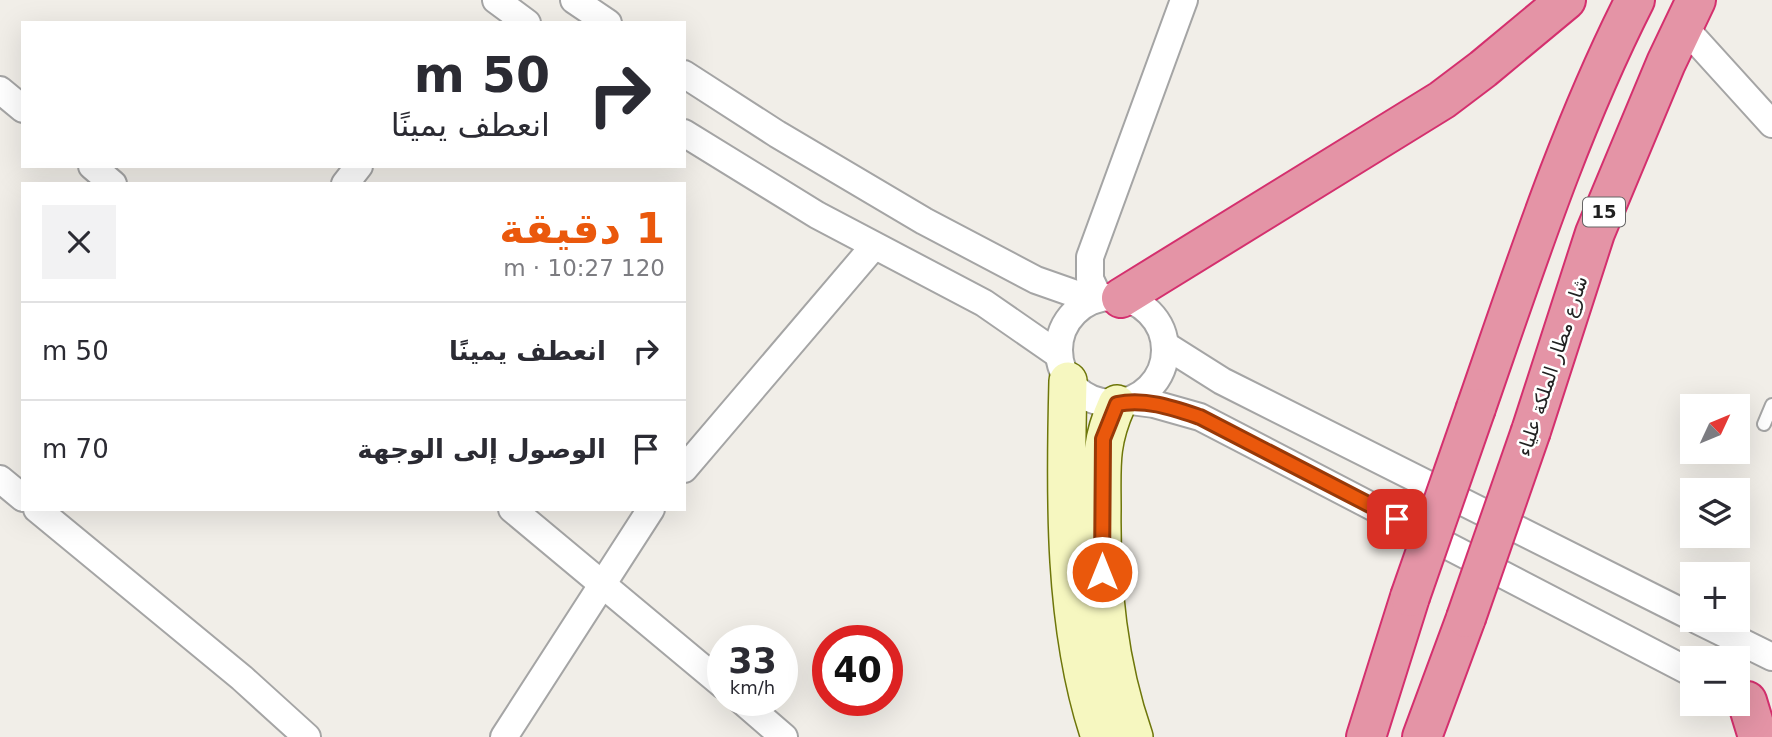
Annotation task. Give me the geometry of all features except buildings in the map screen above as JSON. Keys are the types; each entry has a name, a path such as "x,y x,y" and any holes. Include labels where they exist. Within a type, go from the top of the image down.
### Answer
{"highway":[{"path":"1104,299 1442,100 1566,0"},
{"path":"1366,737 1410,597 1548,205 1612,45 1636,0"},
{"name":"شارع مطار الملكة علياء","path":"1422,737 1531,431 1595,233 1690,13"},
{"path":"1752,703 1758,737"}],"street":[{"path":"574,0 605,21"},
{"path":"1104,299 1090,279 1090,257 1184,0"},
{"path":"499,7 524,21"},
{"path":"1690,13 1772,124"},
{"path":"686,75 777,134 924,221 1036,280 1146,309 1156,319 1166,345 1161,373 1153,385 1124,402 1103,439 1102,572 1112,664 1133,737"},
{"path":"0,90 21,107"},
{"path":"686,133 774,190 984,303 1063,368 1090,399 1178,409 1200,417 1680,667"},
{"path":"94,168 111,182"},
{"path":"347,182 357,168"},
{"path":"686,467 874,246"},
{"path":"1100,737 1087,690 1076,622 1063,368 1059,341 1070,316 1104,299"},
{"path":"1166,345 1222,382 1680,611"},
{"path":"0,479 21,496"},
{"path":"39,511 231,670 307,737"},
{"path":"514,511 707,672"},
{"path":"504,737 650,511"},
{"path":"1721,632 1772,657"},
{"path":"760,716 784,737"}],"lane":[{"path":"1764,424 1772,405"}],"route":[{"path":"1102,572 1103,439 1117,404 1131,401 1178,409 1200,417 1397,519"}]}
